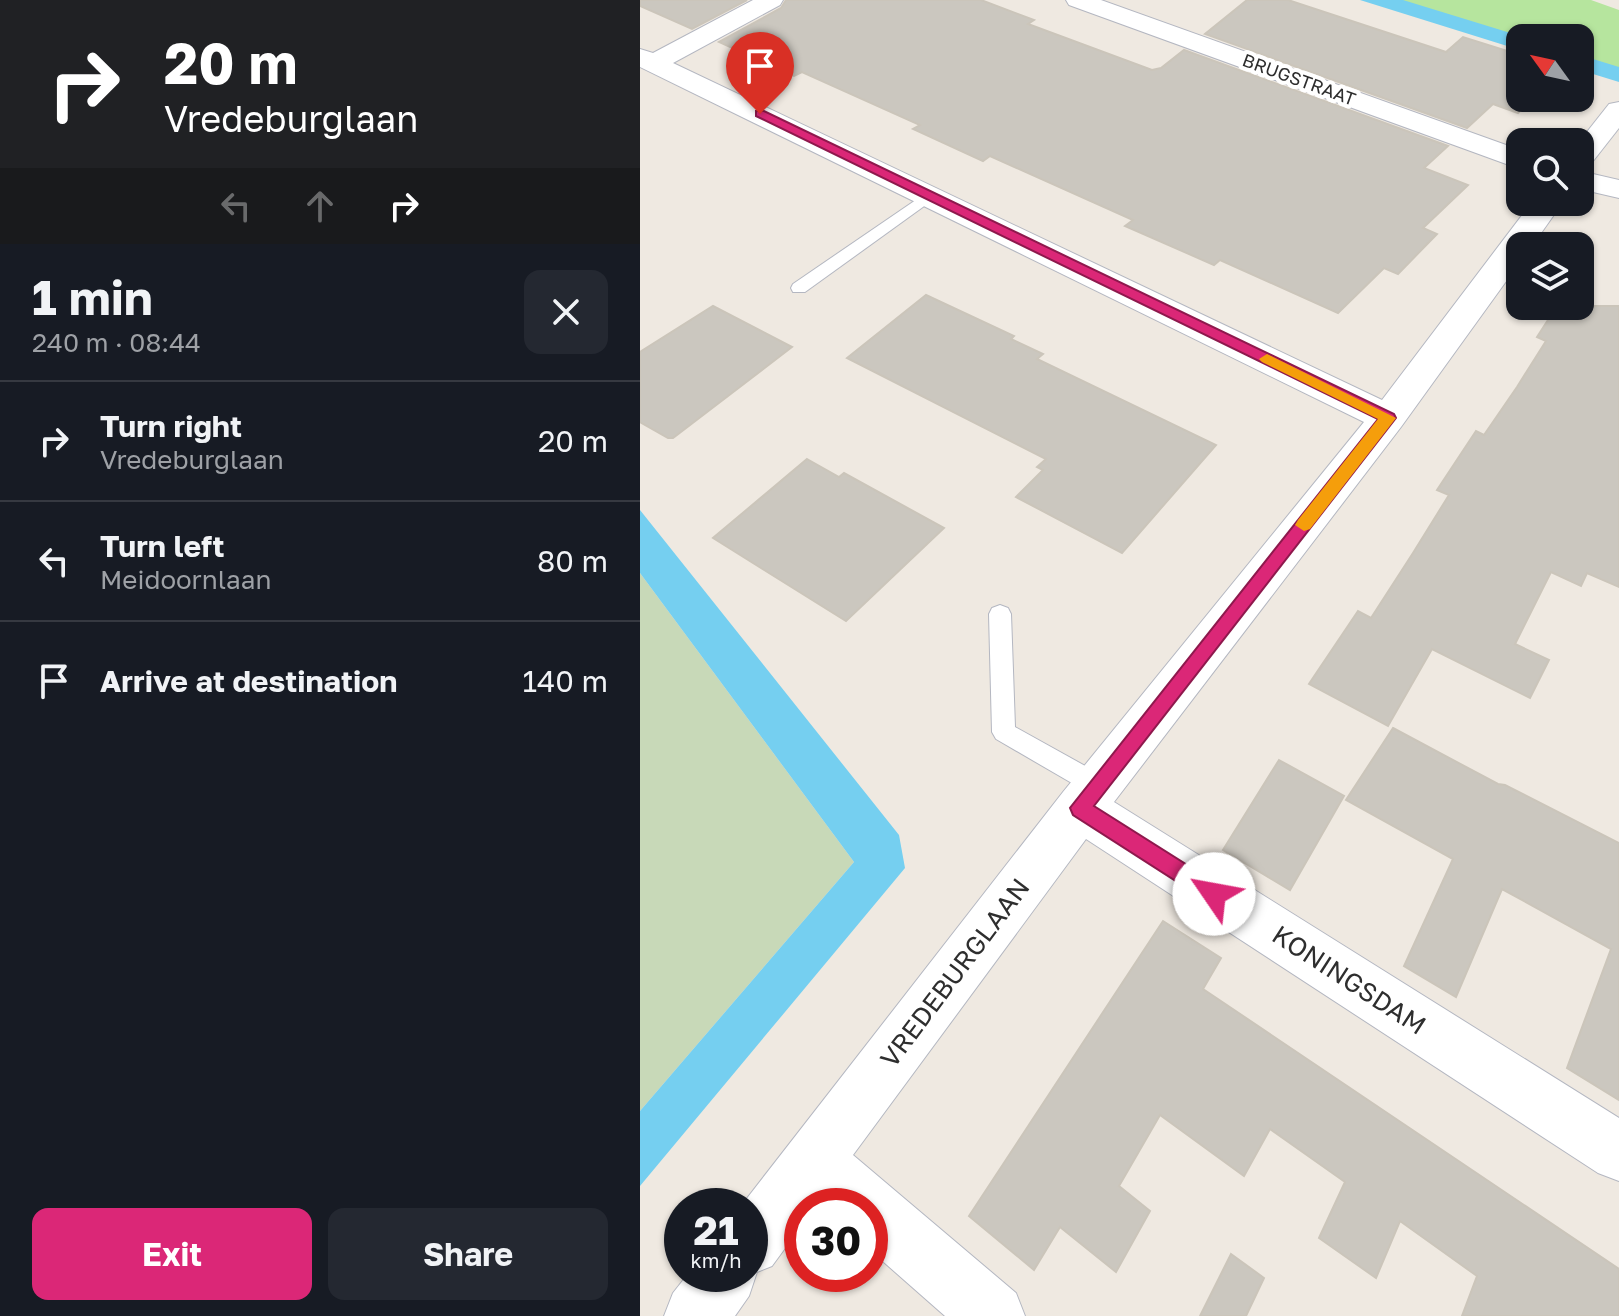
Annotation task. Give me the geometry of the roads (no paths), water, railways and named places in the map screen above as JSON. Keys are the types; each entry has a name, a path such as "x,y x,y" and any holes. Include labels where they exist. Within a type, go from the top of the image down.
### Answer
{"street":[{"path":"647,60 771,0"},
{"name":"BRUGSTRAAT","path":"1078,0 1506,155"},
{"path":"647,60 1388,418"},
{"path":"1594,141 1619,110"},
{"path":"1594,183 1619,189"},
{"name":"VREDEBURGLAAN","path":"768,1220 1088,797 1388,418 1538,216"},
{"name":"KONINGSDAM","path":"1088,797 1619,1152"},
{"path":"813,1160 845,1188"},
{"path":"888,1225 993,1316"},
{"path":"696,1316 714,1292"}],"lane":[{"path":"799,288 929,196"},
{"path":"1000,614 1004,732 1088,797"}],"water":[{"path":"1360,0 1403,0 1506,32 1506,46"},
{"path":"1594,59 1619,67 1619,82 1594,74"},
{"path":"640,510 899,835 905,868 640,1186 640,1111 854,862 640,573"}]}
